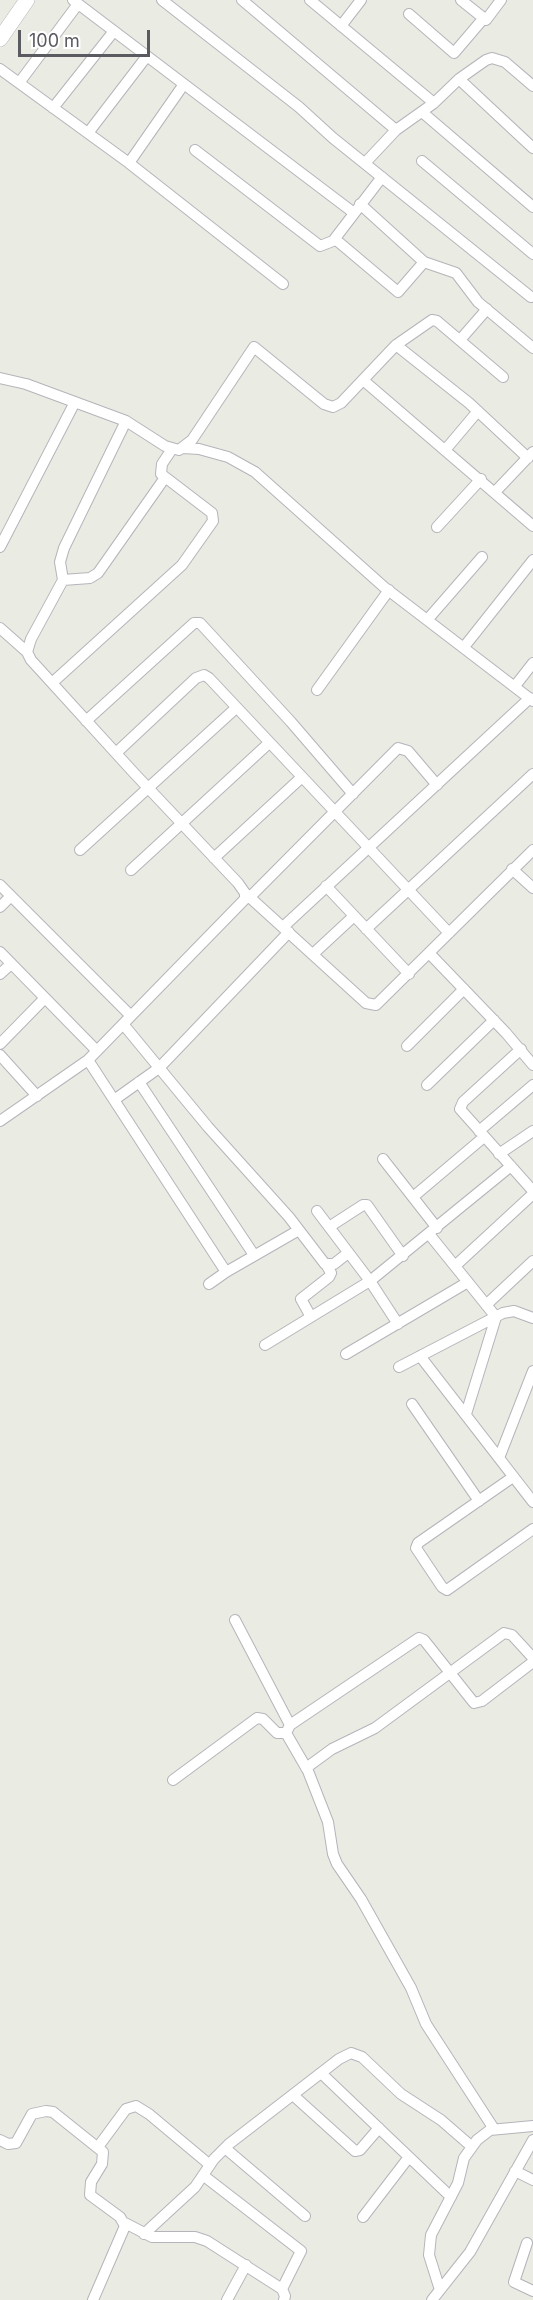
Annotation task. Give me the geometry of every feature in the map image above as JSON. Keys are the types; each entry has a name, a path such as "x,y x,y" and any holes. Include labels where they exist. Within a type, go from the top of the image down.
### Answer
{"street":[{"path":"0,39 27,0"},
{"path":"162,0 299,107 531,297"},
{"path":"242,0 396,130"},
{"path":"310,0 434,103"},
{"path":"341,26 361,0"},
{"path":"461,0 483,19"},
{"path":"409,14 454,53 483,19 487,20 501,0"},
{"path":"19,83 76,2 184,84 357,209 424,262 452,270 487,309 533,348"},
{"path":"53,108 114,31"},
{"path":"88,133 147,56"},
{"path":"365,163 396,130 434,103 480,62 492,58 505,62 533,86"},
{"path":"0,69 129,163 283,284"},
{"path":"459,79 533,148"},
{"path":"129,163 184,84"},
{"path":"422,112 533,207"},
{"path":"195,150 312,243 324,246 335,239 382,177"},
{"path":"422,161 533,254"},
{"path":"335,239 398,292 424,262"},
{"path":"460,340 487,309"},
{"path":"52,683 182,565 213,521 212,513 164,479 160,469 178,448 192,440 252,348 256,346 329,406 337,406 396,345 432,320 437,321 503,377"},
{"path":"396,345 530,455 495,492"},
{"path":"0,378 17,381 126,421 178,448 199,449 244,464 389,590 531,700 326,886 159,1068 114,1100"},
{"path":"363,380 531,520"},
{"path":"0,547 75,402"},
{"path":"446,449 478,411"},
{"path":"27,652 30,639 63,580 60,562 64,548 126,421"},
{"path":"63,580 90,578 98,573 164,479"},
{"path":"437,527 481,479"},
{"path":"428,619 482,557"},
{"path":"464,647 533,560"},
{"path":"316,690 389,590"},
{"path":"86,721 194,623 200,623 353,794"},
{"path":"0,628 27,652 86,721 248,895 371,1005 382,1001 533,850"},
{"path":"515,686 533,663"},
{"path":"116,753 200,676 209,678 449,933"},
{"path":"80,850 236,708"},
{"path":"130,870 269,743"},
{"path":"0,1122 88,1060 243,903 248,895 400,747 408,751 437,785"},
{"path":"366,928 533,774"},
{"path":"214,858 302,777"},
{"path":"513,869 533,888"},
{"path":"0,885 127,1020 159,1068 299,1230 327,1266 331,1273 329,1277 301,1299 311,1317"},
{"path":"326,886 409,974"},
{"path":"0,907 11,896"},
{"path":"313,954 354,916"},
{"path":"0,952 97,1051"},
{"path":"429,953 521,1049 533,1065"},
{"path":"0,974 11,964"},
{"path":"407,1046 464,989"},
{"path":"0,1044 45,998"},
{"path":"427,1085 494,1020"},
{"path":"455,1266 533,1192 462,1113 461,1105 521,1049"},
{"path":"0,1054 37,1096"},
{"path":"88,1060 226,1272"},
{"path":"139,1082 254,1255"},
{"path":"413,1197 533,1085"},
{"path":"499,1154 533,1131"},
{"path":"383,1160 413,1197 455,1266 496,1317"},
{"path":"264,1345 370,1281 511,1166"},
{"path":"330,1227 363,1205 368,1205 403,1256"},
{"path":"317,1211 370,1281 398,1324"},
{"path":"209,1284 299,1230"},
{"path":"327,1266 334,1264 348,1253"},
{"path":"486,1305 533,1261"},
{"path":"346,1354 468,1282"},
{"path":"399,1367 496,1317 514,1311 533,1318"},
{"path":"466,1414 496,1317"},
{"path":"420,1356 533,1502"},
{"path":"499,1458 533,1371"},
{"path":"412,1404 479,1501"},
{"path":"513,1477 417,1545 417,1551 444,1589 450,1589 533,1529"},
{"path":"236,1620 306,1768 330,1827 333,1854 337,1863 361,1899 417,1998 426,2024 494,2129"},
{"path":"173,1780 256,1718 263,1719 277,1733 288,1729 419,1638 424,1640 450,1674 471,1702 477,1703 533,1660 512,1635 504,1633 450,1674 375,1728 332,1749 306,1768"},
{"path":"144,2234 204,2176 210,2164 225,2148 345,2055 357,2054 401,2094 433,2114 471,2146"},
{"path":"321,2073 451,2197"},
{"path":"294,2096 355,2151 360,2150 379,2128"},
{"path":"98,2147 126,2109 136,2106 210,2164"},
{"path":"0,2140 8,2144 16,2143 30,2117 43,2111 53,2112 103,2152 103,2160 91,2182 90,2194 125,2223 144,2234 168,2238 201,2238 246,2265 283,2294 301,2251 204,2176"},
{"path":"440,2290 431,2265 429,2246 436,2223 461,2177 464,2158 471,2146 484,2133 494,2129 533,2126"},
{"path":"432,2300 470,2252 533,2140"},
{"path":"225,2148 305,2216"},
{"path":"363,2217 409,2157"},
{"path":"515,2171 533,2180"},
{"path":"93,2300 125,2223"},
{"path":"527,2243 514,2282 533,2291"},
{"path":"227,2300 246,2265"}]}
